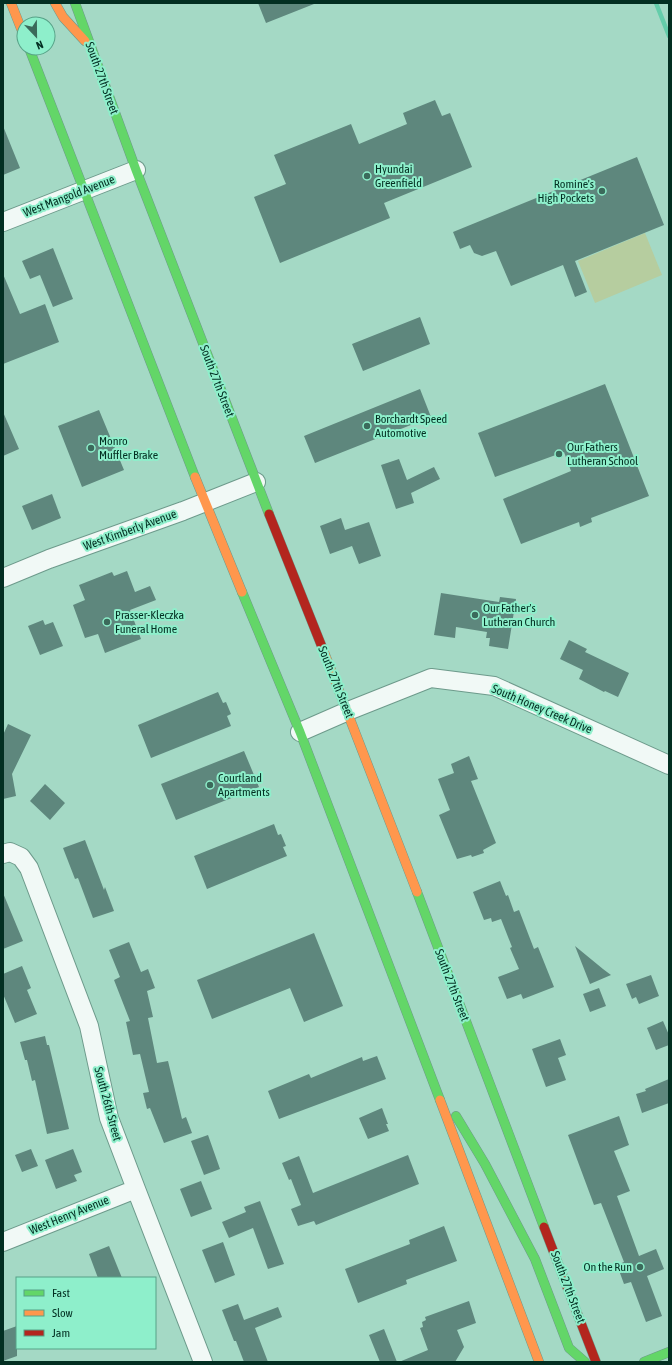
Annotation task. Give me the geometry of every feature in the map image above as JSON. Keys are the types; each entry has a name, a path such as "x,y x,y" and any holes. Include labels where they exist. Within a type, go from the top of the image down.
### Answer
{"main road":[{"path":"11,3 16,16"},
{"path":"55,3 63,17 91,48"},
{"name":"South 27th Street","path":"75,3 136,170 256,482 348,711 596,1362"},
{"path":"32,56 205,502 300,732 539,1362"},
{"path":"429,1071 486,1164 535,1259 569,1348 585,1362"},
{"path":"644,1362 669,1352"}],"street":[{"name":"West Mangold Avenue","path":"3,222 136,170"},
{"name":"West Kimberly Avenue","path":"3,578 49,559 256,482"},
{"name":"South Honey Creek Drive","path":"300,732 431,678 494,686 669,765"},
{"name":"South 26th Street","path":"6,853 21,857 29,868 89,1026 110,1118 203,1362"},
{"name":"West Henry Avenue","path":"3,1242 136,1189"}],"green space":[{"path":"645,233 662,275 595,303 578,261"}],"building":[{"path":"258,3 314,3 314,4 266,23"},
{"name":"Hyundai Greenfield","path":"435,100 442,116 450,113 472,167 384,203 390,218 280,263 254,197 286,184 274,155 351,124 359,144 407,124 403,113"},
{"path":"3,126 20,168 3,175"},
{"name":"Romine's High Pockets","path":"637,157 664,225 575,261 587,292 575,297 563,265 511,286 496,251 482,256 474,253 470,245 460,249 453,232"},
{"path":"53,248 73,299 53,307 40,275 30,279 22,261"},
{"path":"3,274 20,314 45,304 59,342 3,364"},
{"path":"420,317 430,344 363,371 352,344"},
{"name":"Our Fathers Lutheran School","path":"605,384 649,496 591,518 592,522 580,527 579,522 521,544 503,499 571,471 564,452 495,477 478,433"},
{"name":"Borchardt Speed Automotive","path":"420,389 431,417 315,463 304,436"},
{"name":"Monro Muffler Brake","path":"99,410 124,470 82,487 58,426"},
{"path":"3,412 19,449 3,456"},
{"path":"399,459 407,480 434,467 440,479 411,493 414,503 396,509 381,465"},
{"path":"52,494 61,518 32,530 22,506"},
{"path":"341,518 345,530 369,522 381,556 359,564 352,546 330,554 320,526"},
{"name":"Prasser-Kleczka Funeral Home","path":"127,571 135,592 150,586 156,600 130,610 141,639 105,653 98,634 85,638 73,605 85,600 79,585 112,572 114,576"},
{"name":"Our Father's Lutheran Church","path":"441,593 499,602 500,597 516,599 508,649 489,646 490,638 486,638 487,632 456,627 455,638 434,635"},
{"path":"43,620 45,625 53,622 63,646 40,655 28,626"},
{"path":"569,640 587,649 585,652 629,673 618,697 605,691 604,692 579,679 583,670 560,659"},
{"path":"218,692 223,703 226,702 231,714 227,716 231,726 151,758 138,725"},
{"path":"8,724 31,735 12,774 16,796 3,799 3,735"},
{"name":"Courtland Apartments","path":"244,751 259,787 176,820 161,784"},
{"path":"469,756 478,779 471,781 496,843 483,850 484,853 472,857 471,855 457,859 439,815 450,810 438,779 454,773 451,764"},
{"path":"45,784 65,803 50,820 30,801"},
{"path":"274,824 278,835 281,834 286,846 283,847 287,856 207,889 194,856"},
{"path":"85,840 104,890 105,887 114,911 93,918 78,878 75,879 63,848"},
{"path":"500,881 506,896 508,895 514,912 519,910 534,949 538,947 554,987 523,999 521,994 507,999 498,977 519,969 510,948 512,947 501,919 492,922 491,918 484,920 473,892"},
{"path":"3,893 23,941 3,949"},
{"path":"314,933 343,1006 304,1022 290,988 212,1019 197,980"},
{"path":"129,942 141,972 148,969 155,988 147,991 153,1017 148,1018 157,1063 168,1061 182,1119 186,1117 192,1133 164,1143 150,1108 147,1109 143,1093 149,1092 140,1054 133,1055 126,1022 130,1021 114,980 120,977 109,950"},
{"path":"575,946 603,969 611,975 590,984"},
{"path":"22,966 31,988 27,990 37,1014 15,1023 3,994 3,974"},
{"path":"651,975 659,996 639,1004 636,997 632,999 626,984"},
{"path":"599,988 606,1006 590,1012 583,994"},
{"path":"663,1021 669,1035 669,1045 656,1050 647,1028"},
{"path":"45,1036 47,1045 49,1045 69,1129 47,1134 35,1080 32,1081 27,1060 25,1060 20,1042"},
{"path":"560,1039 566,1055 558,1058 566,1080 546,1087 532,1049"},
{"path":"377,1056 386,1079 279,1119 268,1091 309,1074 311,1078 362,1057 363,1061"},
{"path":"669,1079 669,1103 642,1113 636,1094 646,1091 645,1089"},
{"path":"382,1108 389,1131 368,1139 359,1118"},
{"path":"619,1116 629,1145 614,1151 630,1191 617,1196 639,1256 656,1249 664,1269 647,1276 662,1316 646,1322 631,1282 624,1284 617,1265 624,1262 601,1203 594,1205 568,1135"},
{"path":"208,1135 220,1169 204,1175 191,1141"},
{"path":"31,1149 38,1166 22,1172 15,1155"},
{"path":"73,1149 82,1172 74,1175 77,1181 56,1189 45,1160"},
{"path":"408,1155 419,1184 316,1225 314,1221 298,1226 291,1209 301,1205 291,1179 289,1180 282,1163 299,1156 313,1193"},
{"path":"201,1181 212,1209 191,1217 180,1189"},
{"path":"260,1201 284,1264 268,1269 253,1228 229,1238 222,1222 246,1212 244,1207"},
{"path":"444,1226 457,1261 406,1280 407,1284 358,1303 345,1269 410,1244 409,1240"},
{"path":"223,1242 235,1275 215,1283 202,1250"},
{"path":"109,1246 122,1277 98,1277 89,1254"},
{"path":"469,1301 476,1323 457,1330 464,1347 455,1362 399,1362 428,1350 420,1328 423,1327 422,1322 426,1320 425,1317"},
{"path":"238,1304 244,1320 278,1307 282,1317 255,1328 268,1362 244,1362 222,1310"},
{"path":"16,1326 17,1356 3,1361 3,1331"},
{"path":"384,1329 397,1362 380,1362 369,1335"}],"waterway":[{"path":"656,3 669,36"}],"traffic: fast":[{"path":"75,3 136,170 269,514"},
{"path":"32,56 195,477"},
{"path":"242,592 300,732 440,1100"},
{"path":"417,892 544,1227"},
{"path":"456,1116 485,1164 535,1259 569,1348 585,1362"},
{"path":"644,1362 669,1352"}],"traffic: slow":[{"path":"11,3 16,16"},
{"path":"55,3 63,17 85,41"},
{"path":"195,477 242,592"},
{"path":"322,647 417,892"},
{"path":"440,1100 539,1362"}],"traffic: jam":[{"path":"269,514 322,647"},
{"path":"544,1227 596,1362"}],"place":[{"name":"Hyundai Greenfield","path":"367,176"},
{"name":"Romine's High Pockets","path":"602,191"},
{"name":"Borchardt Speed Automotive","path":"367,426"},
{"name":"Monro Muffler Brake","path":"91,448"},
{"name":"Our Fathers Lutheran School","path":"559,454"},
{"name":"Our Father's Lutheran Church","path":"475,615"},
{"name":"Prasser-Kleczka Funeral Home","path":"107,622"},
{"name":"Courtland Apartments","path":"210,785"},
{"name":"On the Run","path":"640,1267"}]}
